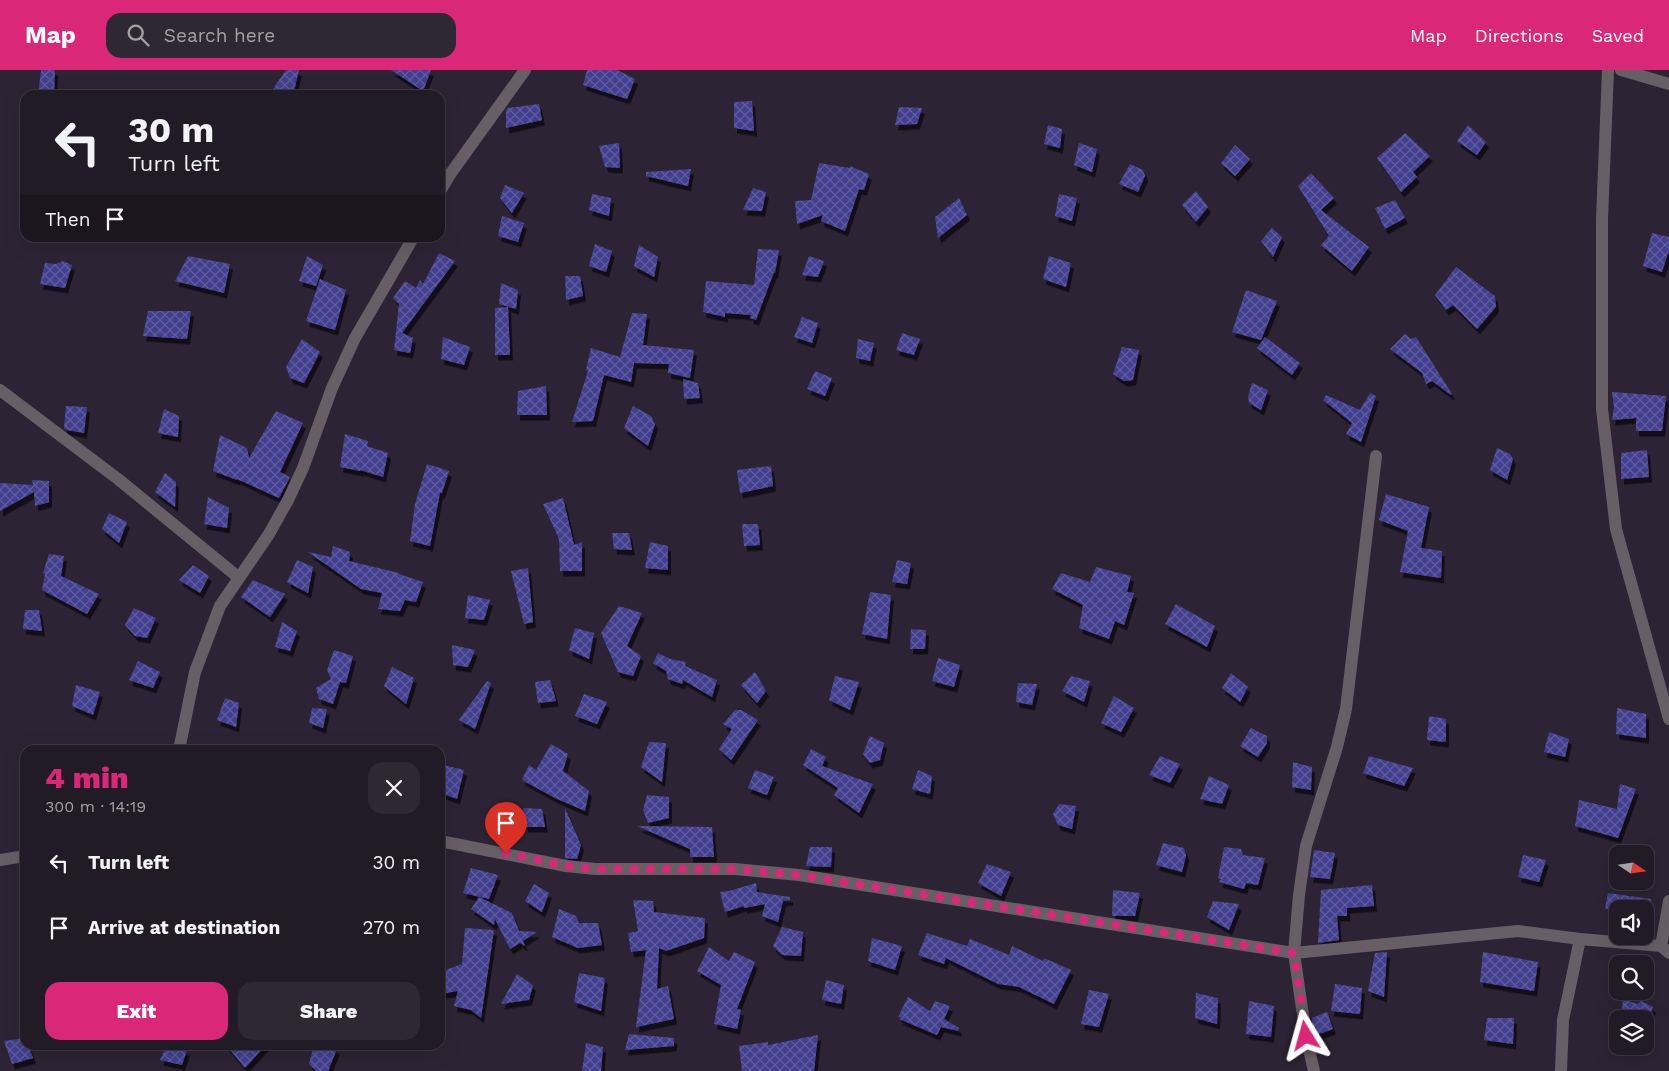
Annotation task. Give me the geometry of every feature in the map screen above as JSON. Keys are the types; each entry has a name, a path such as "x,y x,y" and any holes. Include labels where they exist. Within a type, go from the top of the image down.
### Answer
{"street":[{"path":"445,183 525,70"},
{"path":"1608,70 1602,218 1602,409 1616,529 1669,719"},
{"path":"1621,70 1669,84"},
{"path":"180,745 194,672 220,606 269,534 288,500 303,468 332,388 355,338 411,242"},
{"path":"0,390 118,479 238,577"},
{"path":"1314,1071 1306,1036 1294,953 1298,895 1306,846 1337,747 1346,709 1376,456"},
{"path":"445,842 566,866 595,869 735,869 799,875 1294,953 1518,931 1665,949 1669,901"},
{"path":"0,860 20,857"},
{"path":"1561,1071 1562,1020 1580,939"}],"building":[{"path":"41,70 55,70 54,90 39,90"},
{"path":"286,70 299,70 294,90 272,90"},
{"path":"391,70 431,70 423,90"},
{"path":"587,70 617,70 635,79 627,99 583,85"},
{"path":"752,101 754,131 734,128 734,102"},
{"path":"539,104 542,120 506,128 506,110 508,108"},
{"path":"899,107 922,108 917,124 895,125"},
{"path":"1048,125 1062,129 1060,148 1044,144"},
{"path":"1468,125 1486,142 1477,155 1457,141"},
{"path":"1405,133 1430,156 1413,172 1417,177 1401,192 1377,158"},
{"path":"619,143 620,168 605,167 599,146"},
{"path":"1079,143 1097,149 1092,172 1074,165"},
{"path":"1235,145 1250,159 1235,176 1221,163"},
{"path":"819,163 850,168 850,166 869,174 864,190 859,189 845,231 821,221 823,215 797,224 795,201 811,200"},
{"path":"1130,164 1143,170 1145,176 1138,192 1119,184"},
{"path":"691,169 688,186 646,176 646,172"},
{"path":"1311,173 1334,198 1321,210 1369,247 1352,271 1321,245 1329,236 1298,186"},
{"path":"505,185 524,193 512,213 500,198"},
{"path":"753,188 766,192 762,211 743,210"},
{"path":"1196,191 1208,207 1196,222 1182,205"},
{"path":"592,194 611,198 609,216 589,210"},
{"path":"1059,194 1077,198 1072,221 1055,216"},
{"path":"959,198 967,215 938,238 935,217"},
{"path":"1395,200 1405,218 1385,229 1375,208"},
{"path":"502,216 524,223 518,242 498,236"},
{"path":"1272,228 1282,237 1273,257 1261,241"},
{"path":"1652,233 1669,237 1669,250 1662,272 1643,266"},
{"path":"595,244 612,251 606,272 589,266"},
{"path":"639,245 658,257 654,277 634,266"},
{"path":"758,249 779,250 775,273 756,320 750,318 751,315 725,313 725,317 703,312 706,281 754,285"},
{"path":"439,253 455,261 402,333 413,338 410,353 394,350 399,304 393,298 405,281 416,288 420,280 423,284"},
{"path":"188,256 230,264 224,293 175,281"},
{"path":"307,256 323,265 316,286 299,281"},
{"path":"809,256 824,261 818,277 802,275"},
{"path":"1049,256 1071,263 1066,287 1043,279"},
{"path":"63,261 72,265 65,288 40,284 45,263 56,264"},
{"path":"1456,267 1495,296 1496,307 1477,329 1453,305 1446,310 1435,295"},
{"path":"565,276 580,276 583,296 566,300"},
{"path":"320,279 346,290 335,330 306,321"},
{"path":"501,283 518,290 516,309 499,304"},
{"path":"1246,290 1277,301 1261,340 1232,332"},
{"path":"508,307 510,355 495,355 495,308"},
{"path":"148,311 191,311 187,339 143,336"},
{"path":"632,313 647,314 643,345 694,350 690,378 668,373 669,364 634,363 631,382 604,375 593,421 572,422 588,371 586,370 591,348 620,357"},
{"path":"802,317 818,323 812,343 794,337"},
{"path":"902,333 920,339 914,355 896,350"},
{"path":"1405,334 1411,339 1416,337 1451,395 1432,381 1426,384 1422,373 1390,349"},
{"path":"443,337 470,347 464,365 441,359"},
{"path":"1265,337 1300,363 1292,375 1257,348"},
{"path":"302,339 320,352 304,383 290,378 286,367"},
{"path":"858,339 874,343 870,361 856,358"},
{"path":"1122,347 1139,350 1133,380 1124,381 1113,374"},
{"path":"815,371 832,378 825,396 807,389"},
{"path":"683,379 698,383 700,398 684,399"},
{"path":"1252,383 1268,390 1261,410 1249,403 1248,396"},
{"path":"546,386 547,415 517,415 518,391"},
{"path":"1612,392 1666,396 1662,431 1636,431 1636,418 1612,420 1614,407"},
{"path":"1370,393 1376,396 1361,442 1346,434 1352,423 1323,400 1326,395 1360,410"},
{"path":"66,406 87,407 84,433 64,428"},
{"path":"633,406 651,416 655,424 648,446 624,428"},
{"path":"164,409 179,416 178,437 158,433"},
{"path":"276,411 303,423 280,472 290,477 279,498 237,479 213,471 220,435 247,448 249,458"},
{"path":"345,434 368,441 367,446 388,453 383,477 360,470 340,467"},
{"path":"1497,448 1510,454 1513,459 1507,480 1490,470"},
{"path":"1647,450 1649,477 1621,479 1621,453"},
{"path":"427,464 449,471 442,493 440,493 430,546 410,541 415,504"},
{"path":"771,466 773,486 740,493 737,470"},
{"path":"165,473 176,482 175,507 155,492"},
{"path":"32,480 49,481 49,502 35,506 34,492 0,511 0,483 33,485"},
{"path":"1386,494 1429,507 1421,548 1442,551 1441,578 1400,572 1408,531 1379,520"},
{"path":"208,497 229,508 227,528 204,524"},
{"path":"563,498 574,545 582,542 582,571 560,571 559,539 543,504"},
{"path":"109,513 127,522 119,543 102,529"},
{"path":"742,524 758,524 760,545 744,546"},
{"path":"612,533 629,533 632,550 614,549"},
{"path":"650,542 668,546 668,570 645,568"},
{"path":"333,546 350,552 349,561 399,573 423,582 416,602 405,600 400,611 378,609 382,593 361,589 308,552 331,557"},
{"path":"49,554 64,556 61,576 99,594 87,614 42,590 45,574 43,573"},
{"path":"297,560 313,567 308,593 287,582"},
{"path":"897,560 911,563 907,584 892,582"},
{"path":"193,565 209,576 200,593 179,580"},
{"path":"1096,567 1131,576 1127,592 1134,593 1124,625 1115,621 1109,639 1079,628 1083,605 1052,589 1061,573 1090,582"},
{"path":"528,568 533,622 524,624 511,571"},
{"path":"253,580 285,594 270,617 241,597"},
{"path":"870,592 891,595 887,639 862,634"},
{"path":"468,595 490,600 484,620 465,618"},
{"path":"1176,604 1215,626 1207,647 1165,624"},
{"path":"619,606 642,613 627,646 641,656 633,676 618,672 601,633"},
{"path":"134,608 156,618 147,638 135,636 125,625"},
{"path":"25,610 39,610 42,631 23,629"},
{"path":"282,622 297,631 290,651 275,647"},
{"path":"575,628 594,633 589,659 569,650"},
{"path":"911,629 926,630 925,649 910,649"},
{"path":"452,645 475,650 468,667 453,665"},
{"path":"334,650 353,656 346,683 340,682 333,704 319,699 316,688 331,679 327,670"},
{"path":"658,653 670,659 686,662 685,666 717,680 712,697 683,680 682,684 668,679 666,671 653,663"},
{"path":"938,658 960,665 954,687 932,681"},
{"path":"138,661 160,672 153,688 129,680"},
{"path":"392,667 414,678 406,704 384,686"},
{"path":"755,672 766,691 757,703 741,685"},
{"path":"1231,673 1248,687 1240,702 1222,688"},
{"path":"835,676 859,682 850,710 829,700"},
{"path":"1071,676 1090,681 1084,702 1062,691"},
{"path":"550,680 556,701 538,703 535,682"},
{"path":"487,681 491,683 475,729 459,720"},
{"path":"1018,683 1037,684 1032,705 1016,702"},
{"path":"76,685 100,692 93,715 72,706"},
{"path":"584,694 607,702 597,724 575,716"},
{"path":"1114,696 1134,708 1121,732 1101,723"},
{"path":"225,698 239,703 236,727 217,720"},
{"path":"312,708 327,709 323,728 309,723"},
{"path":"1617,708 1646,714 1646,738 1616,734"},
{"path":"735,710 741,710 758,720 731,760 719,749 732,729 723,724"},
{"path":"1429,716 1446,719 1446,742 1427,740"},
{"path":"1251,728 1267,736 1267,743 1258,757 1240,746"},
{"path":"1549,732 1569,739 1565,757 1544,752"},
{"path":"870,736 884,743 880,760 870,763 863,754"},
{"path":"649,742 666,743 662,782 641,767"},
{"path":"551,744 568,754 563,771 589,791 585,811 555,798 522,780 529,765 536,770"},
{"path":"811,749 826,757 822,766 873,784 859,813 834,795 838,788 803,765"},
{"path":"1160,756 1180,764 1170,783 1149,775"},
{"path":"1369,756 1413,768 1404,786 1363,773"},
{"path":"1293,762 1312,767 1311,790 1292,787"},
{"path":"445,765 464,770 457,799 445,795"},
{"path":"755,770 774,777 767,795 748,788"},
{"path":"918,770 932,776 930,794 912,789"},
{"path":"1209,776 1229,785 1222,804 1200,799"},
{"path":"1620,784 1636,789 1618,838 1575,826 1579,800 1617,809"},
{"path":"647,795 669,797 669,818 648,823 643,810"},
{"path":"1059,804 1076,806 1072,829 1058,825 1053,814"},
{"path":"523,808 542,809 545,827 525,827"},
{"path":"565,808 581,845 577,859 565,858"},
{"path":"637,826 712,827 714,857 690,857 690,849"},
{"path":"1163,843 1184,848 1186,856 1182,872 1156,865"},
{"path":"810,847 832,847 831,867 806,866"},
{"path":"1224,847 1241,849 1243,855 1265,858 1258,885 1246,883 1244,889 1219,882 1221,879 1218,878"},
{"path":"1314,850 1335,853 1330,879 1310,877"},
{"path":"1523,855 1546,860 1539,882 1518,877"},
{"path":"987,864 1011,872 1001,896 978,883"},
{"path":"471,868 498,875 489,899 463,893"},
{"path":"756,883 757,892 790,897 790,900 783,901 778,922 762,916 765,904 744,908 744,906 725,912 720,892"},
{"path":"534,884 549,893 542,912 525,901"},
{"path":"1372,885 1374,906 1347,908 1347,916 1337,916 1339,940 1318,943 1321,890"},
{"path":"1113,890 1140,893 1135,916 1112,916"},
{"path":"1608,893 1651,899 1609,900 1609,909 1605,909"},
{"path":"479,897 512,913 519,931 537,932 523,941 525,946 520,943 510,949 495,919 494,925 471,909"},
{"path":"633,900 653,901 654,912 705,918 704,938 666,951 659,948 657,989 668,986 674,1019 636,1027 646,950 631,952 628,933 638,931"},
{"path":"1213,901 1239,904 1229,930 1207,917"},
{"path":"559,909 576,916 579,923 598,923 602,945 578,948 552,937"},
{"path":"782,927 803,932 801,956 782,955 773,946"},
{"path":"465,928 494,930 481,1018 471,1010 454,1006 458,991 445,993 445,970 462,964"},
{"path":"927,933 967,946 970,939 1009,955 1012,946 1043,961 1044,958 1071,970 1054,1004 1019,987 998,984 946,958 944,964 918,955"},
{"path":"872,938 902,946 895,970 868,961"},
{"path":"709,947 729,961 734,952 755,962 737,1009 741,1010 737,1029 714,1024 721,985 697,971"},
{"path":"1387,952 1384,997 1368,991 1375,953"},
{"path":"1483,952 1538,962 1534,991 1480,982"},
{"path":"579,973 605,978 601,1011 574,1002"},
{"path":"517,974 533,985 529,1000 501,1004"},
{"path":"826,980 844,985 841,1004 822,1000"},
{"path":"1335,984 1362,988 1360,1014 1331,1011"},
{"path":"1089,990 1109,994 1099,1027 1081,1024"},
{"path":"1196,993 1218,998 1217,1024 1195,1018"},
{"path":"908,997 930,1011 935,1001 950,1006 944,1019 959,1028 958,1031 941,1027 937,1035 899,1019 902,1018 898,1017"},
{"path":"1623,1000 1637,1004 1641,1001 1653,1007 1652,1010 1622,1010"},
{"path":"1249,1001 1274,1006 1271,1037 1246,1034"},
{"path":"1327,1012 1333,1029 1314,1036 1312,1018"},
{"path":"1487,1018 1514,1018 1513,1044 1484,1040"},
{"path":"629,1034 674,1038 674,1046 625,1050"},
{"path":"818,1035 814,1071 742,1071 739,1046 768,1042 768,1045"},
{"path":"20,1039 20,1050 30,1050 33,1058 12,1064 4,1041"},
{"path":"586,1043 603,1047 601,1071 582,1071"},
{"path":"165,1050 187,1050 182,1065 160,1060"},
{"path":"230,1050 261,1050 245,1068"},
{"path":"313,1050 337,1050 328,1071 316,1071 309,1064"}],"route":[{"path":"506,853 566,866 595,869 735,869 799,875 1294,953 1306,1036"}]}
